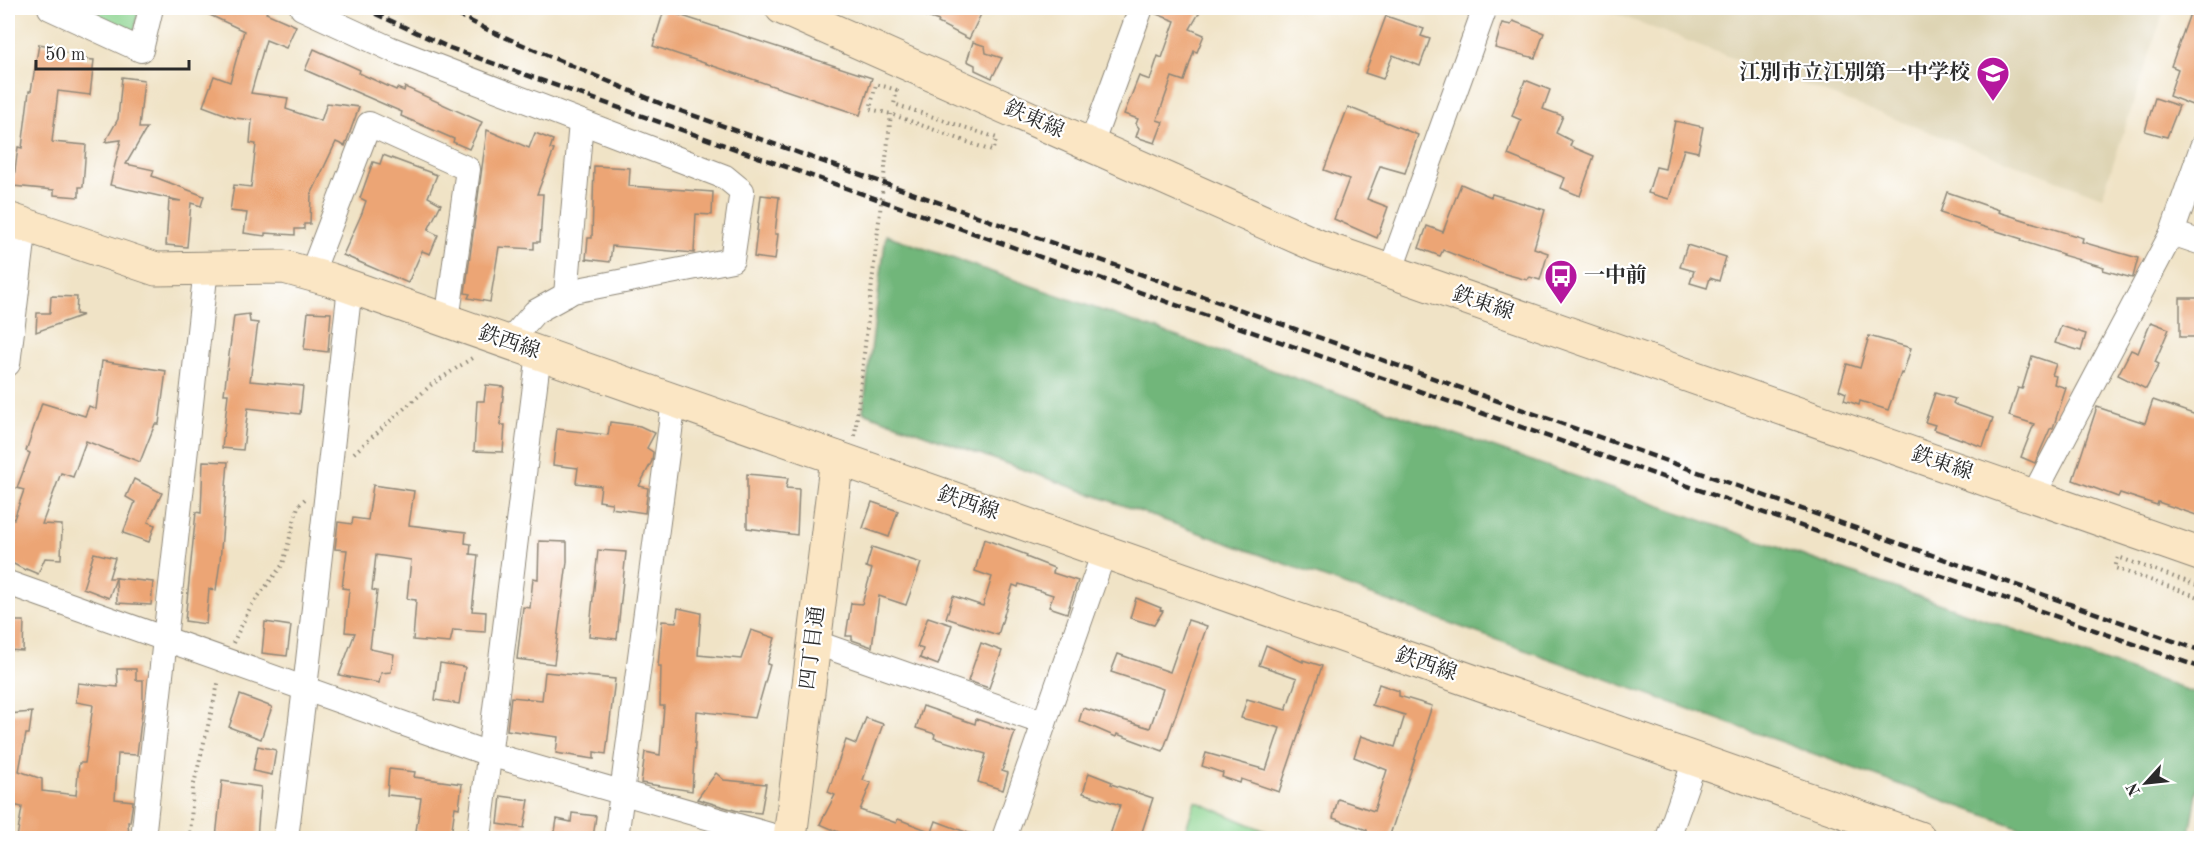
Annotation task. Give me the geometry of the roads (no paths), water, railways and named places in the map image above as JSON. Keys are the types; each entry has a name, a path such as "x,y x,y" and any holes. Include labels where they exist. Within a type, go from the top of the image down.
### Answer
{"street":[{"path":"50,8 141,50 151,8"},
{"path":"302,8 391,49 725,177 742,191 732,260 573,291 535,312 508,343"},
{"name":"鉄東線","path":"782,8 1318,246 2202,555"},
{"path":"1091,146 1141,8"},
{"path":"1390,272 1485,8"},
{"path":"566,295 581,122"},
{"path":"311,274 369,124 468,169 447,321"},
{"path":"2033,496 2172,233 2202,147"},
{"path":"8,364 16,222"},
{"name":"鉄西線","path":"16,222 156,269 284,267 311,274 1695,760 1883,832 1919,838"},
{"path":"2172,233 2202,243"},
{"path":"142,838 207,268"},
{"path":"286,838 350,287"},
{"path":"479,838 539,353"},
{"path":"616,838 674,401"},
{"name":"四丁目通","path":"790,838 837,458"},
{"path":"1004,838 1104,552"},
{"path":"8,583 489,754 780,838"},
{"path":"814,642 1044,723"},
{"path":"1668,838 1695,760"}],"railway":[{"path":"363,8 450,48 2202,668"},
{"path":"444,8 488,30 664,105 2202,651"}],"place":[{"name":"江別市立江別第一中学校","path":"1993,102"},
{"name":"一中前","path":"1561,305"}]}
